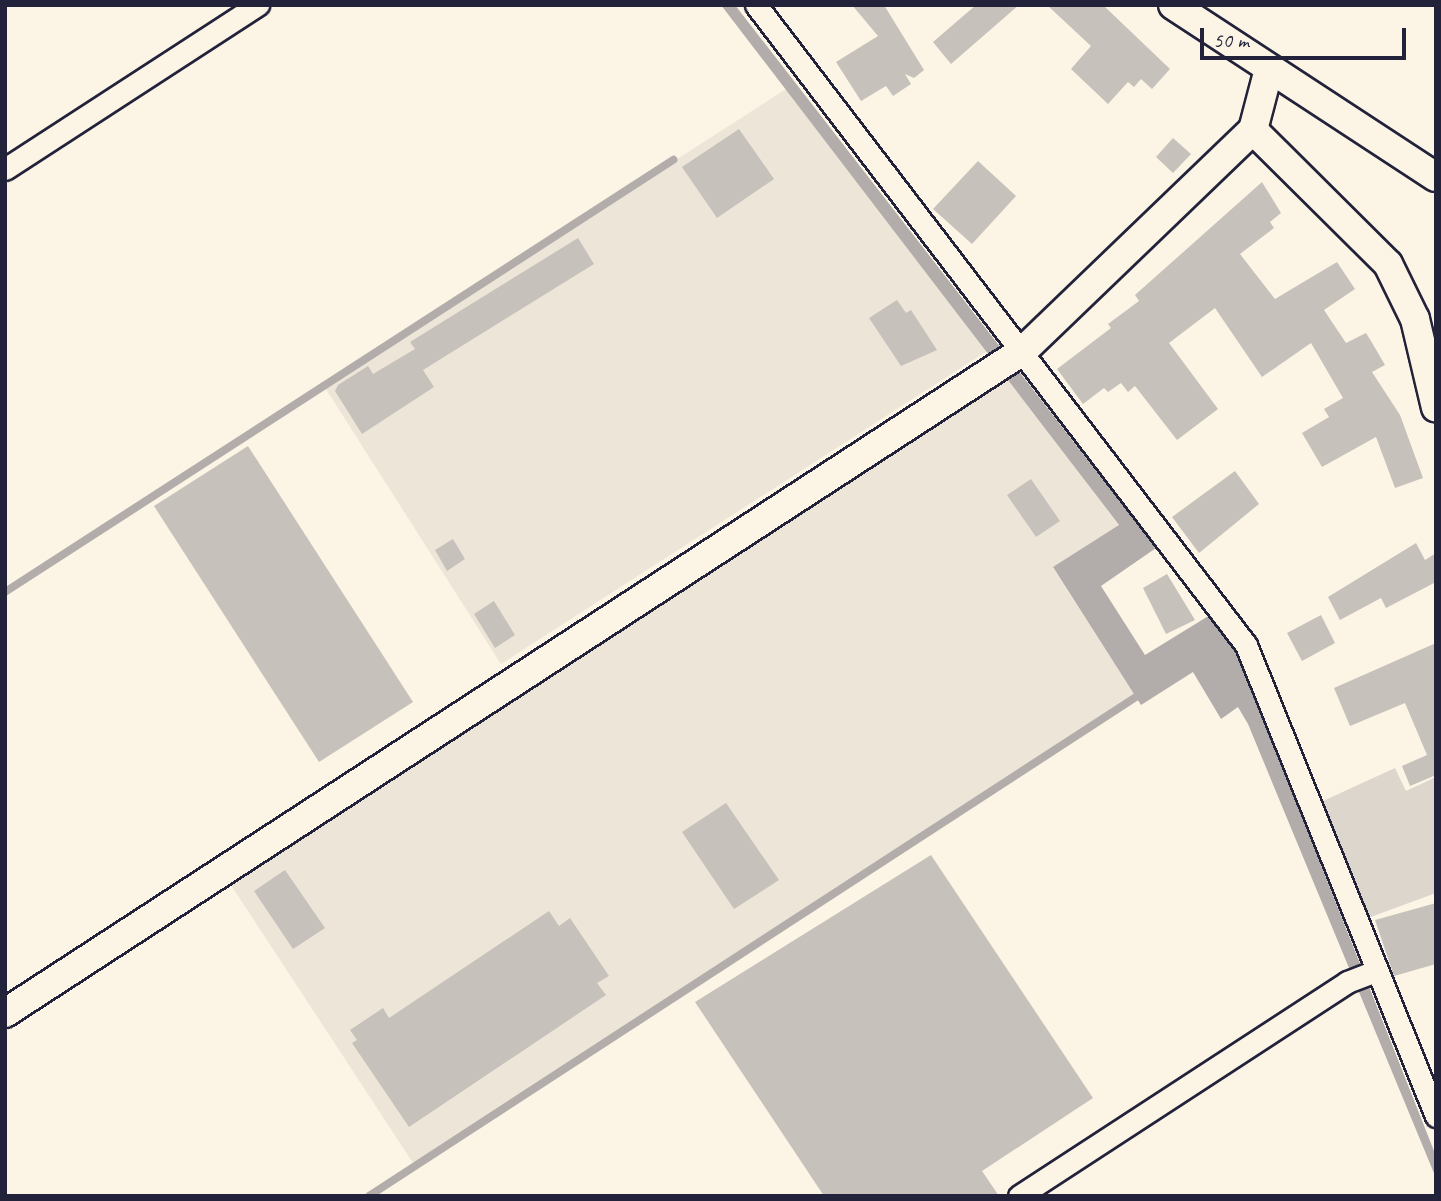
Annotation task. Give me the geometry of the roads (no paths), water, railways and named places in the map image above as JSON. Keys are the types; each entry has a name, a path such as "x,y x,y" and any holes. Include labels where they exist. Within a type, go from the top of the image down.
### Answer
{"street":[{"path":"5,169 258,5"},
{"path":"756,5 1011,359 1246,645 1363,976 1436,1116"},
{"path":"1173,5 1436,177"},
{"path":"5,1013 1011,359 1253,130 1269,69"},
{"path":"1253,130 1388,264 1415,319 1436,408"},
{"path":"1018,1196 1363,976"}],"waterway":[{"path":"5,592 673,160"},
{"path":"369,1196 1136,697"}]}
